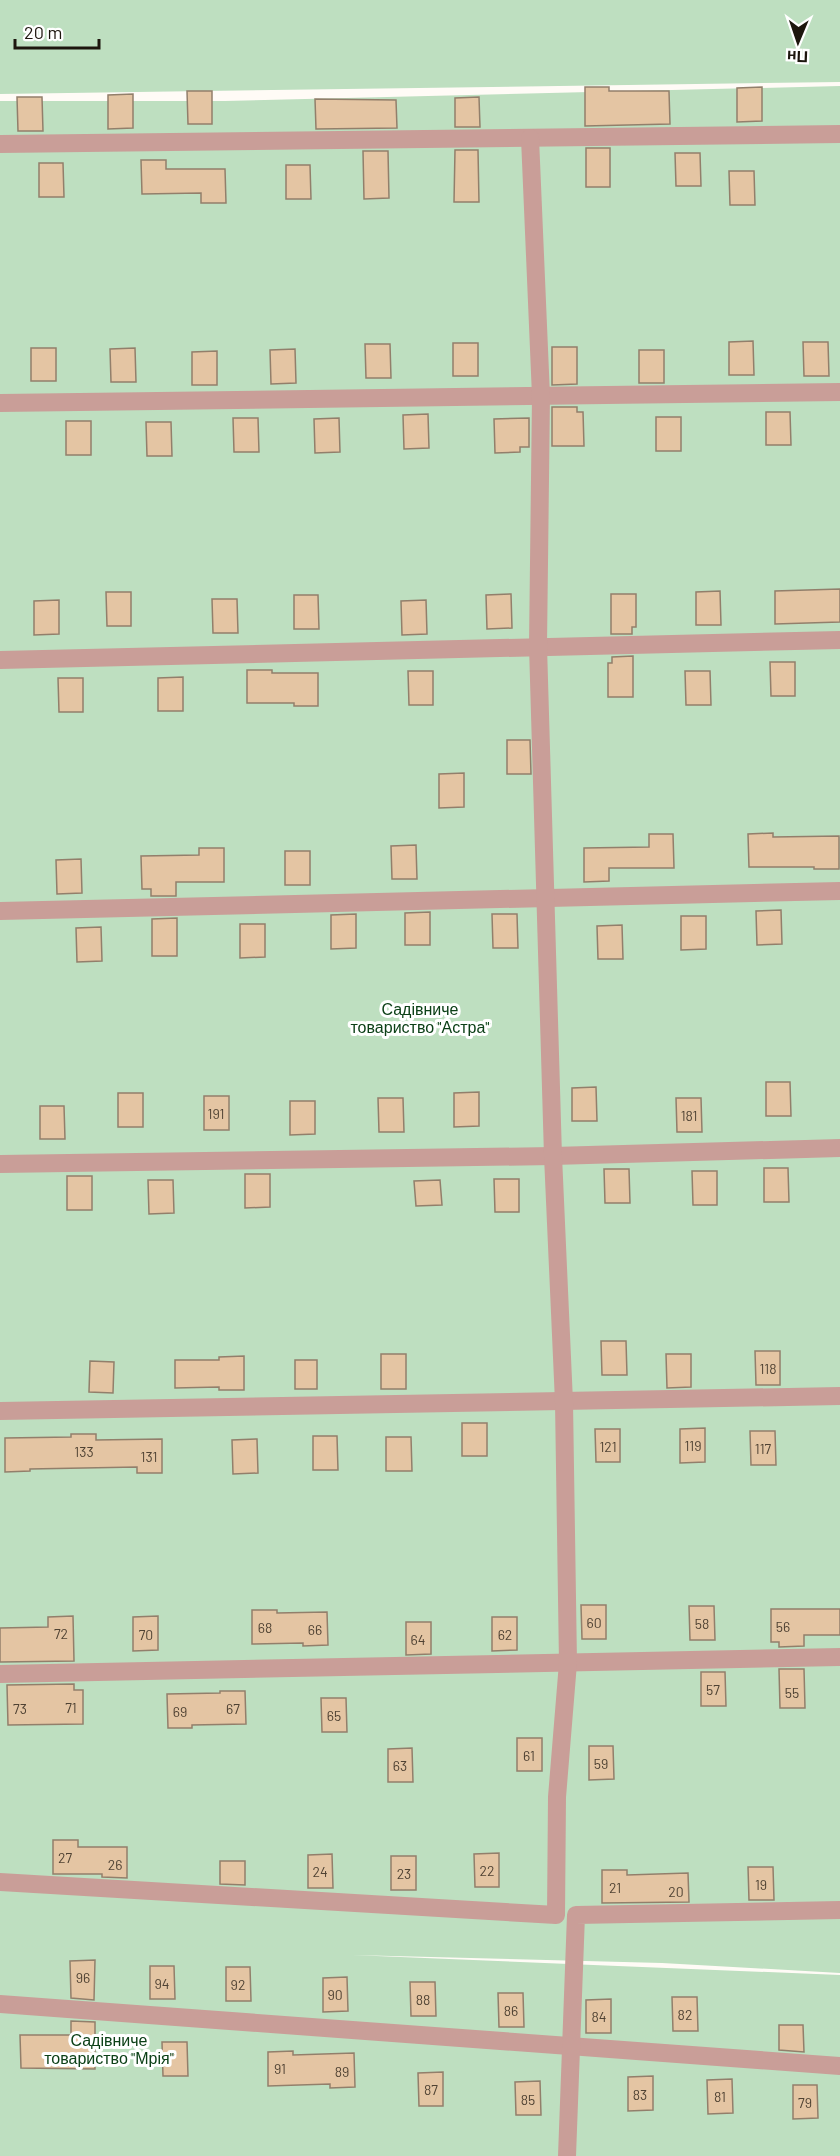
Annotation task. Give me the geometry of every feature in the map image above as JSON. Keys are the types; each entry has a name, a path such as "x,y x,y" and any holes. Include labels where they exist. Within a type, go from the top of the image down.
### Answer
{"street":[{"path":"0,144 840,134"},
{"path":"0,1882 556,1915 557,1797 568,1663 564,1402 553,1156 537,646 541,396 530,138"},
{"path":"0,403 840,392"},
{"path":"0,660 840,640"},
{"path":"0,911 840,891"},
{"path":"0,1164 553,1156 840,1148"},
{"path":"0,1412 840,1396"},
{"path":"0,1674 840,1657"},
{"path":"567,2156 576,1915 840,1910"},
{"path":"0,2004 840,2066"}],"green space":[{"path":"0,0 840,0 840,82 0,94"},
{"name":"Садівниче товариство \"Астра\"","path":"840,86 840,1973 662,1963 352,1955 840,1975 840,2156 0,2156 0,101 225,101"}],"building":[{"path":"585,87 609,87 609,91 669,91 670,124 585,126"},
{"path":"762,87 762,121 737,122 737,88"},
{"path":"187,91 212,91 212,124 188,124"},
{"path":"133,94 133,128 108,129 108,95"},
{"path":"17,97 42,97 43,131 18,131"},
{"path":"479,97 480,127 455,127 455,98"},
{"path":"315,99 396,100 397,128 316,129"},
{"path":"586,148 610,148 610,187 586,187"},
{"path":"455,150 478,150 479,202 454,202"},
{"path":"363,151 388,151 389,198 364,199"},
{"path":"675,153 700,153 701,186 676,186"},
{"path":"141,160 166,160 166,169 225,169 226,203 201,203 201,193 142,194"},
{"path":"39,163 63,163 64,197 39,197"},
{"path":"286,165 310,165 311,199 286,199"},
{"path":"729,171 754,171 755,205 730,205"},
{"path":"753,341 754,375 729,375 729,342"},
{"path":"803,342 828,342 829,376 804,376"},
{"path":"453,343 478,343 478,376 453,376"},
{"path":"365,344 390,344 391,378 366,378"},
{"path":"552,347 577,347 577,384 552,385"},
{"path":"31,348 56,348 56,381 31,381"},
{"path":"135,348 136,382 111,382 110,349"},
{"path":"295,349 296,383 271,384 270,350"},
{"path":"639,350 664,350 664,383 639,383"},
{"path":"217,351 217,385 192,385 192,352"},
{"path":"552,407 577,407 577,412 583,412 584,446 552,446"},
{"path":"766,412 790,412 791,445 766,445"},
{"path":"428,414 429,448 404,449 403,415"},
{"path":"656,417 681,417 681,451 656,451"},
{"path":"233,418 258,418 259,452 234,452"},
{"path":"339,418 340,452 315,453 314,419"},
{"path":"529,418 529,447 520,447 520,452 495,453 494,419"},
{"path":"66,421 91,421 91,455 66,455"},
{"path":"146,422 171,422 172,456 147,456"},
{"path":"840,589 840,622 775,624 775,591"},
{"path":"720,591 721,625 696,625 696,592"},
{"path":"106,592 131,592 131,626 107,626"},
{"path":"511,594 512,628 487,629 486,595"},
{"path":"611,594 636,594 636,627 632,627 632,634 611,634"},
{"path":"294,595 318,595 319,629 294,629"},
{"path":"212,599 237,599 238,633 213,633"},
{"path":"59,600 59,634 34,635 34,601"},
{"path":"426,600 427,634 402,635 401,601"},
{"path":"633,656 633,697 608,697 608,663 612,663 612,657"},
{"path":"770,662 795,662 795,696 771,696"},
{"path":"247,670 272,670 272,673 318,673 318,706 294,706 294,703 247,703"},
{"path":"408,671 433,671 433,705 409,705"},
{"path":"685,671 710,671 711,705 686,705"},
{"path":"183,677 183,711 158,711 158,678"},
{"path":"58,678 83,678 83,712 59,712"},
{"path":"507,740 530,740 531,774 507,774"},
{"path":"464,773 464,807 439,808 439,774"},
{"path":"773,833 773,837 839,836 839,869 749,867 748,834"},
{"path":"649,834 673,834 674,868 609,868 609,881 584,882 584,848 649,847"},
{"path":"416,845 417,879 392,879 391,846"},
{"path":"199,848 224,848 224,882 176,882 176,896 151,896 151,889 142,889 141,856 199,855"},
{"path":"285,851 310,851 310,885 285,885"},
{"path":"81,859 82,893 57,894 56,860"},
{"path":"781,910 782,944 757,945 756,911"},
{"path":"430,912 430,945 405,945 405,913"},
{"path":"356,914 356,948 331,949 331,915"},
{"path":"492,914 517,914 518,948 493,948"},
{"path":"681,916 706,916 706,949 681,950"},
{"path":"177,918 177,956 152,956 152,919"},
{"path":"240,924 265,924 265,957 240,958"},
{"path":"622,925 623,959 598,959 597,926"},
{"path":"101,927 102,961 77,962 76,928"},
{"path":"766,1082 790,1082 791,1116 766,1116"},
{"path":"596,1087 597,1121 572,1121 572,1088"},
{"path":"479,1092 479,1126 454,1127 454,1093"},
{"path":"118,1093 143,1093 143,1127 118,1127"},
{"path":"204,1096 229,1096 229,1130 204,1130"},
{"path":"378,1098 403,1098 404,1132 379,1132"},
{"path":"676,1098 701,1098 702,1132 677,1132"},
{"path":"290,1101 315,1101 315,1134 290,1135"},
{"path":"40,1106 64,1106 65,1139 40,1139"},
{"path":"764,1168 788,1168 789,1202 764,1202"},
{"path":"604,1169 629,1169 630,1203 605,1203"},
{"path":"692,1171 717,1171 717,1205 693,1205"},
{"path":"245,1174 270,1174 270,1207 245,1208"},
{"path":"67,1176 92,1176 92,1210 67,1210"},
{"path":"494,1179 519,1179 519,1212 495,1212"},
{"path":"148,1180 173,1180 174,1213 149,1214"},
{"path":"440,1180 442,1205 416,1206 414,1181"},
{"path":"601,1341 626,1341 627,1375 602,1375"},
{"path":"755,1351 780,1351 780,1385 756,1385"},
{"path":"381,1354 406,1354 406,1389 381,1389"},
{"path":"666,1354 691,1354 691,1387 667,1388"},
{"path":"244,1356 244,1390 219,1390 219,1387 175,1388 175,1360 219,1360 219,1357"},
{"path":"295,1360 317,1360 317,1389 295,1389"},
{"path":"90,1361 114,1362 113,1393 89,1392"},
{"path":"462,1423 487,1423 487,1456 462,1456"},
{"path":"705,1428 705,1462 680,1463 680,1429"},
{"path":"595,1429 620,1429 620,1462 596,1462"},
{"path":"750,1431 775,1431 776,1465 751,1465"},
{"path":"71,1434 96,1434 96,1440 162,1439 162,1473 137,1473 137,1467 30,1469 30,1471 5,1472 5,1438 71,1437"},
{"path":"313,1436 337,1436 338,1470 313,1470"},
{"path":"386,1437 411,1437 412,1471 386,1471"},
{"path":"257,1439 258,1473 233,1474 232,1440"},
{"path":"581,1605 606,1605 606,1639 582,1639"},
{"path":"689,1606 714,1606 715,1640 690,1640"},
{"path":"771,1609 840,1609 840,1635 804,1635 804,1646 779,1647 779,1642 771,1642"},
{"path":"252,1610 277,1610 277,1613 327,1612 328,1645 252,1644"},
{"path":"73,1616 74,1661 0,1662 0,1628 48,1627 48,1617"},
{"path":"158,1616 158,1650 133,1651 133,1617"},
{"path":"492,1617 517,1617 517,1650 492,1651"},
{"path":"406,1622 431,1622 431,1654 406,1655"},
{"path":"779,1669 804,1669 805,1708 780,1708"},
{"path":"701,1672 725,1672 726,1706 701,1706"},
{"path":"74,1684 74,1690 83,1690 83,1724 8,1725 7,1685"},
{"path":"220,1691 245,1691 246,1724 168,1728 167,1694 220,1693"},
{"path":"321,1698 346,1698 347,1732 322,1732"},
{"path":"517,1738 542,1738 542,1771 517,1771"},
{"path":"589,1746 613,1746 614,1779 589,1780"},
{"path":"412,1748 413,1782 388,1782 388,1749"},
{"path":"53,1840 78,1840 78,1847 127,1847 127,1878 102,1877 102,1874 53,1874"},
{"path":"499,1853 499,1887 475,1887 474,1854"},
{"path":"332,1854 333,1888 308,1888 308,1855"},
{"path":"391,1856 416,1856 416,1890 391,1890"},
{"path":"220,1861 245,1861 245,1885 220,1884"},
{"path":"748,1867 773,1867 774,1900 749,1900"},
{"path":"602,1870 627,1870 627,1875 688,1873 689,1902 602,1903"},
{"path":"95,1960 94,2000 71,1998 70,1961"},
{"path":"150,1966 174,1966 175,1999 150,1999"},
{"path":"226,1967 250,1967 251,2001 226,2001"},
{"path":"347,1977 348,2011 323,2012 323,1978"},
{"path":"410,1982 435,1982 436,2016 411,2016"},
{"path":"498,1993 523,1993 524,2027 499,2027"},
{"path":"672,1997 697,1997 698,2031 673,2031"},
{"path":"611,1999 611,2033 586,2033 586,2000"},
{"path":"71,2021 95,2022 95,2069 21,2068 20,2035 71,2035"},
{"path":"779,2025 803,2025 804,2052 779,2050"},
{"path":"162,2042 187,2042 188,2076 163,2076"},
{"path":"293,2051 293,2055 354,2053 355,2087 330,2088 330,2084 268,2086 268,2052"},
{"path":"443,2072 443,2106 419,2106 418,2073"},
{"path":"653,2076 653,2110 628,2111 628,2077"},
{"path":"732,2079 733,2113 708,2114 707,2080"},
{"path":"540,2081 541,2115 516,2115 515,2082"},
{"path":"793,2085 817,2085 818,2118 793,2119"}],"park label":[{"name":"Садівниче товариство \"Мрія\"","path":"109,2048"}]}
